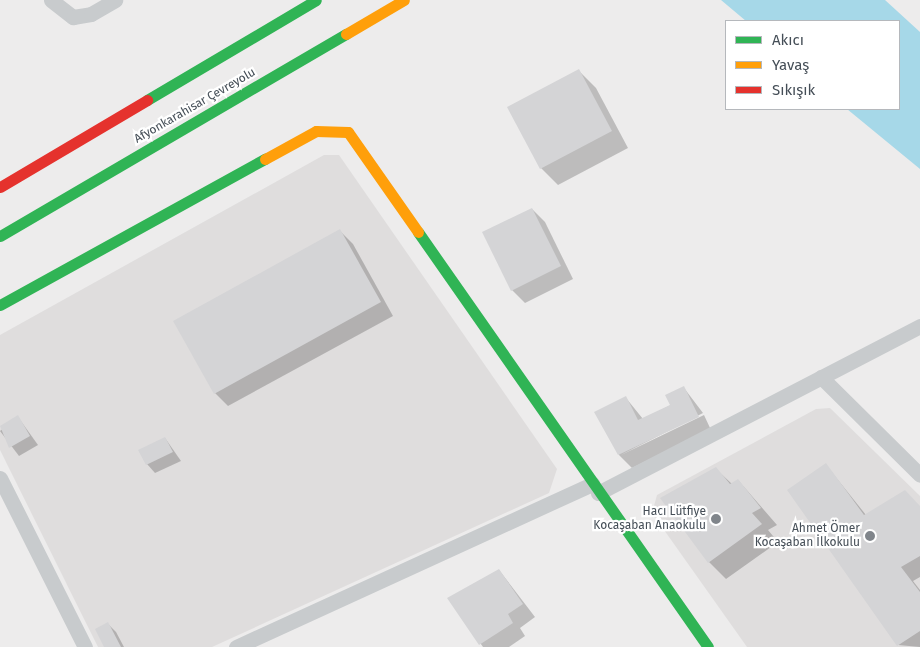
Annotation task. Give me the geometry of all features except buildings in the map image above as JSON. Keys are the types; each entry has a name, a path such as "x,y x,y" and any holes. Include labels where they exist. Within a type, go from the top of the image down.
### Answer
{"main road":[{"path":"0,187 316,0"},
{"name":"Afyonkarahisar Çevreyolu","path":"0,236 404,0"},
{"path":"0,305 316,131 348,132 595,488 708,647"}],"street":[{"path":"51,0 73,17 91,14 115,0"},
{"path":"236,647 595,488 920,326"},
{"path":"821,377 920,476"},
{"path":"0,478 85,647"}],"shaded area":[{"path":"324,155 339,155 557,469 549,493 212,647 98,647 0,450 0,335"},
{"path":"830,408 920,496 920,647 747,647 652,513 657,495 816,409"}],"water":[{"path":"721,0 885,0 920,32 920,169 848,110 900,110 900,20 745,20"}],"traffic: fast":[{"path":"147,100 316,0"},
{"path":"0,236 346,34"},
{"path":"0,305 265,159"},
{"path":"418,232 708,647"}],"traffic: slow":[{"path":"346,34 404,0"},
{"path":"265,159 316,131 348,132 418,232"}],"traffic: jam":[{"path":"0,187 147,100"}],"place":[{"name":"Hacı Lütfiye Kocaşaban Anaokulu","path":"716,519"},
{"name":"Ahmet Ömer Kocaşaban İlkokulu","path":"870,536"}]}
